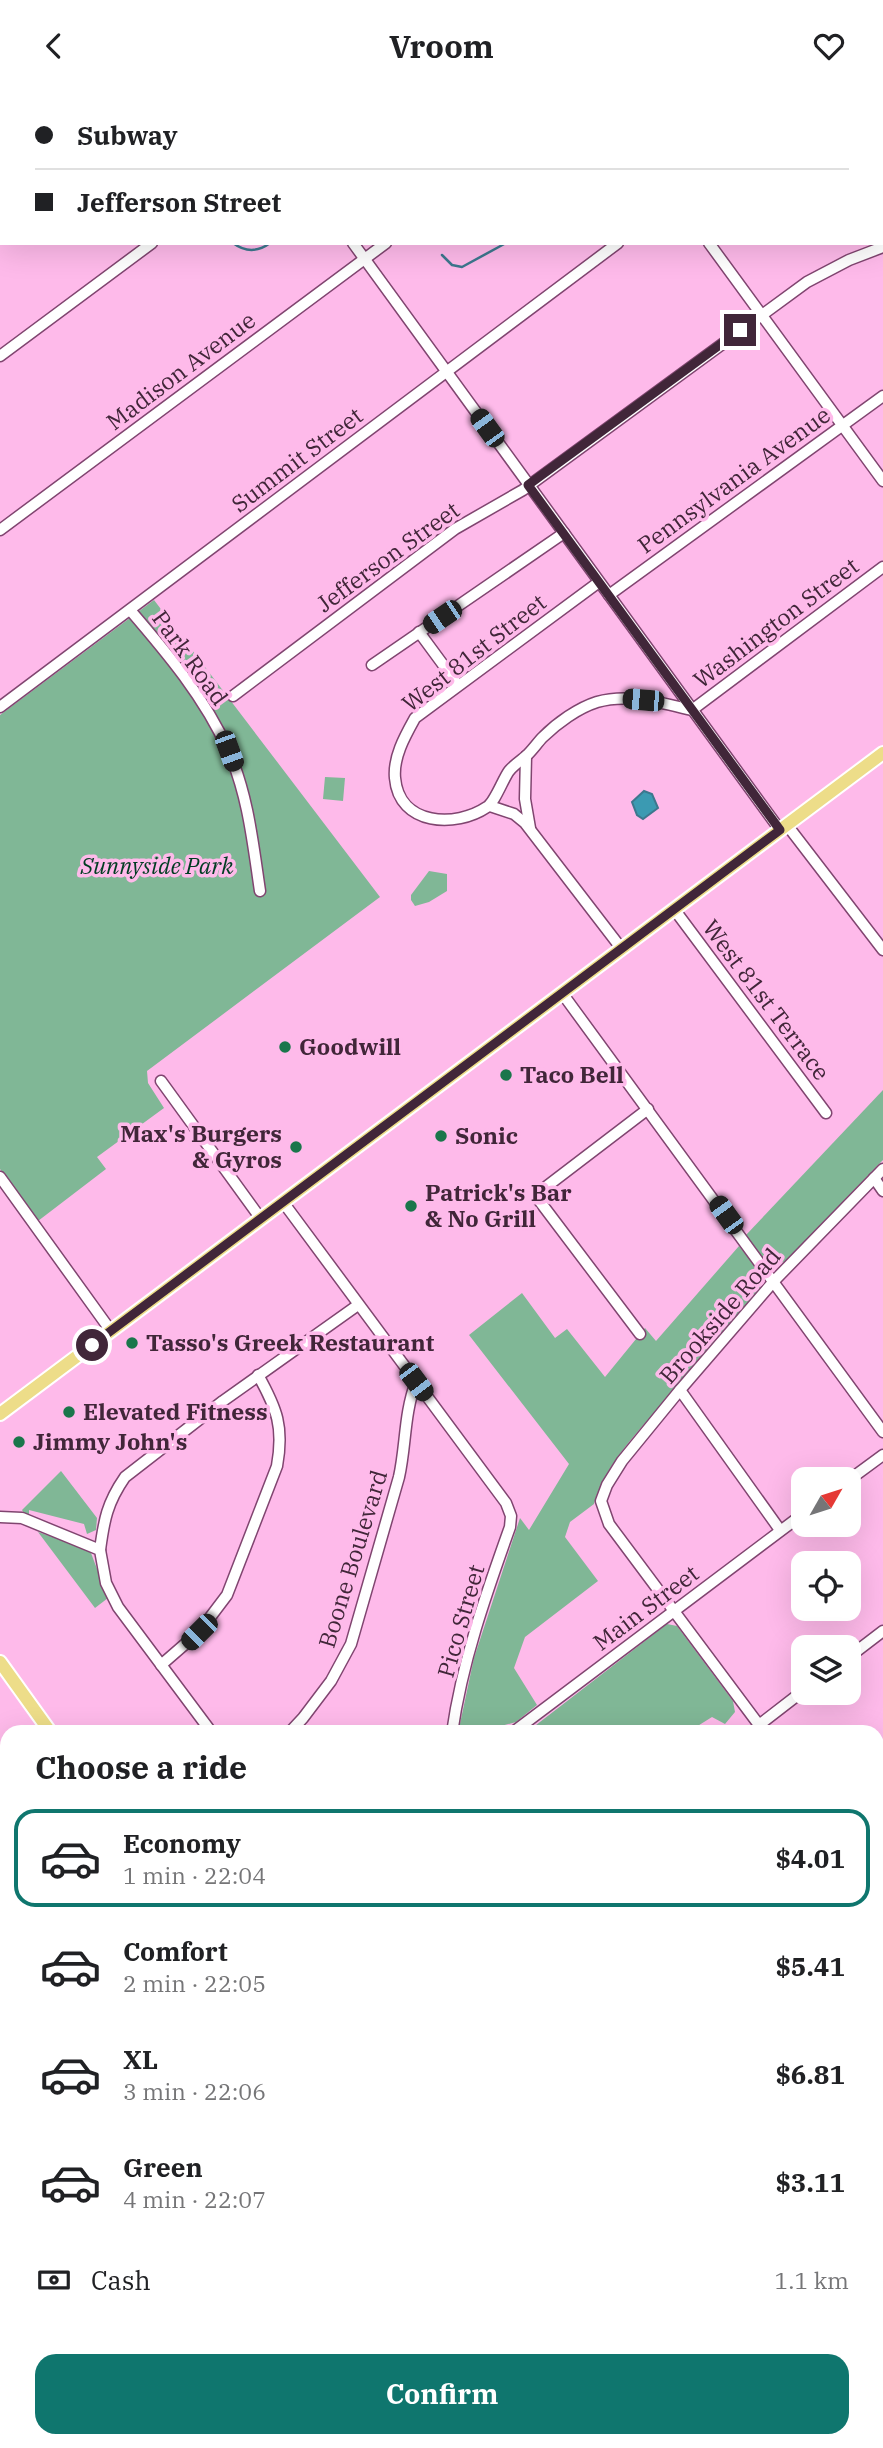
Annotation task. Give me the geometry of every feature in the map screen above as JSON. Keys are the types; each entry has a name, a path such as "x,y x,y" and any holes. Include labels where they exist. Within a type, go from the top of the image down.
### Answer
{"main road":[{"path":"0,1414 883,753"},
{"path":"0,1662 45,1725"}],"street":[{"path":"0,356 149,245"},
{"path":"354,245 692,710 883,950"},
{"name":"Madison Avenue","path":"0,530 383,245"},
{"name":"Summit Street","path":"0,708 615,245"},
{"path":"710,245 883,481"},
{"name":"Jefferson Street","path":"233,696 455,529 510,498 807,282 849,260 883,247"},
{"name":"Pennsylvania Avenue","path":"609,596 883,395"},
{"path":"373,664 564,533"},
{"name":"Washington Street","path":"692,710 883,567"},
{"name":"West 81st Street","path":"490,806 464,818 431,820 411,810 402,800 395,783 395,768 401,742 415,718 600,582"},
{"name":"Park Road","path":"130,610 196,693 229,751 249,822 260,891"},
{"path":"419,632 458,685"},
{"path":"621,949 530,829 514,814 490,806 508,772 546,734 571,715 597,702 622,698 653,701 692,710"},
{"path":"526,756 525,799 530,829"},
{"name":"West 81st Terrace","path":"674,909 826,1113"},
{"path":"562,993 883,1431"},
{"path":"161,1081 261,1219"},
{"path":"640,1333 538,1199 538,1193 648,1109"},
{"name":"Brookside Road","path":"674,1611 609,1524 601,1501 607,1485 622,1461 680,1390 775,1281 883,1169"},
{"path":"0,1177 111,1331"},
{"path":"874,1178 883,1191"},
{"path":"283,1202 416,1382"},
{"path":"206,1725 118,1607 106,1583 100,1551 105,1513 114,1492 125,1477 258,1375 358,1305"},
{"path":"162,1665 199,1632 227,1595 277,1466 281,1444 280,1425 275,1408 258,1375"},
{"name":"Pico Street","path":"416,1382 506,1503 510,1522 469,1651 454,1725"},
{"name":"Boone Boulevard","path":"296,1725 331,1681 351,1644 399,1478 405,1451 408,1407 416,1382"},
{"path":"680,1390 780,1531"},
{"path":"861,1471 883,1455"},
{"path":"0,1517 22,1518 100,1551"},
{"name":"Main Street","path":"523,1725 791,1523"},
{"path":"674,1611 760,1725"},
{"path":"861,1648 883,1631"},
{"path":"765,1725 791,1702"}],"green space":[{"name":"Sunnyside Park","path":"154,600 380,897 147,1071 148,1083 164,1108 97,1157 106,1169 38,1221 0,1169 0,715"},
{"path":"325,777 345,778 343,801 323,799"},
{"path":"429,871 447,874 447,891 429,902 415,906 411,895"},
{"path":"883,1090 883,1160 786,1261 770,1267 746,1235"},
{"path":"739,1246 758,1273 761,1285 759,1291 621,1452 605,1477 594,1504 570,1522 565,1537 598,1581 525,1637 514,1668 537,1705 516,1722 505,1725 460,1725 474,1658 520,1518 529,1530 569,1464 469,1335 522,1293 555,1338 567,1329 605,1377 645,1328 656,1341"},
{"path":"61,1471 97,1518 96,1530 87,1534 84,1524 29,1510 27,1518 22,1510"},
{"path":"38,1532 85,1548 91,1553 108,1598 95,1608"},
{"path":"667,1624 677,1626 733,1701 735,1712 725,1724 712,1717 699,1725 536,1725"}],"water":[{"path":"644,791 652,794 658,808 643,819 637,815 632,802"}],"waterway":[{"path":"237,245 251,250 266,245"},
{"path":"442,255 452,265 462,267 502,245"}],"place":[{"name":"Goodwill","path":"285,1047"},
{"name":"Taco Bell","path":"506,1075"},
{"name":"Sonic","path":"441,1136"},
{"name":"Max's Burgers & Gyros","path":"296,1147"},
{"name":"Patrick's Bar & No Grill","path":"411,1206"},
{"name":"Tasso's Greek Restaurant","path":"132,1343"},
{"name":"Elevated Fitness","path":"69,1412"},
{"name":"Jimmy John's","path":"19,1442"}],"route":[{"path":"92,1345 780,830 528,485 740,330"}]}
